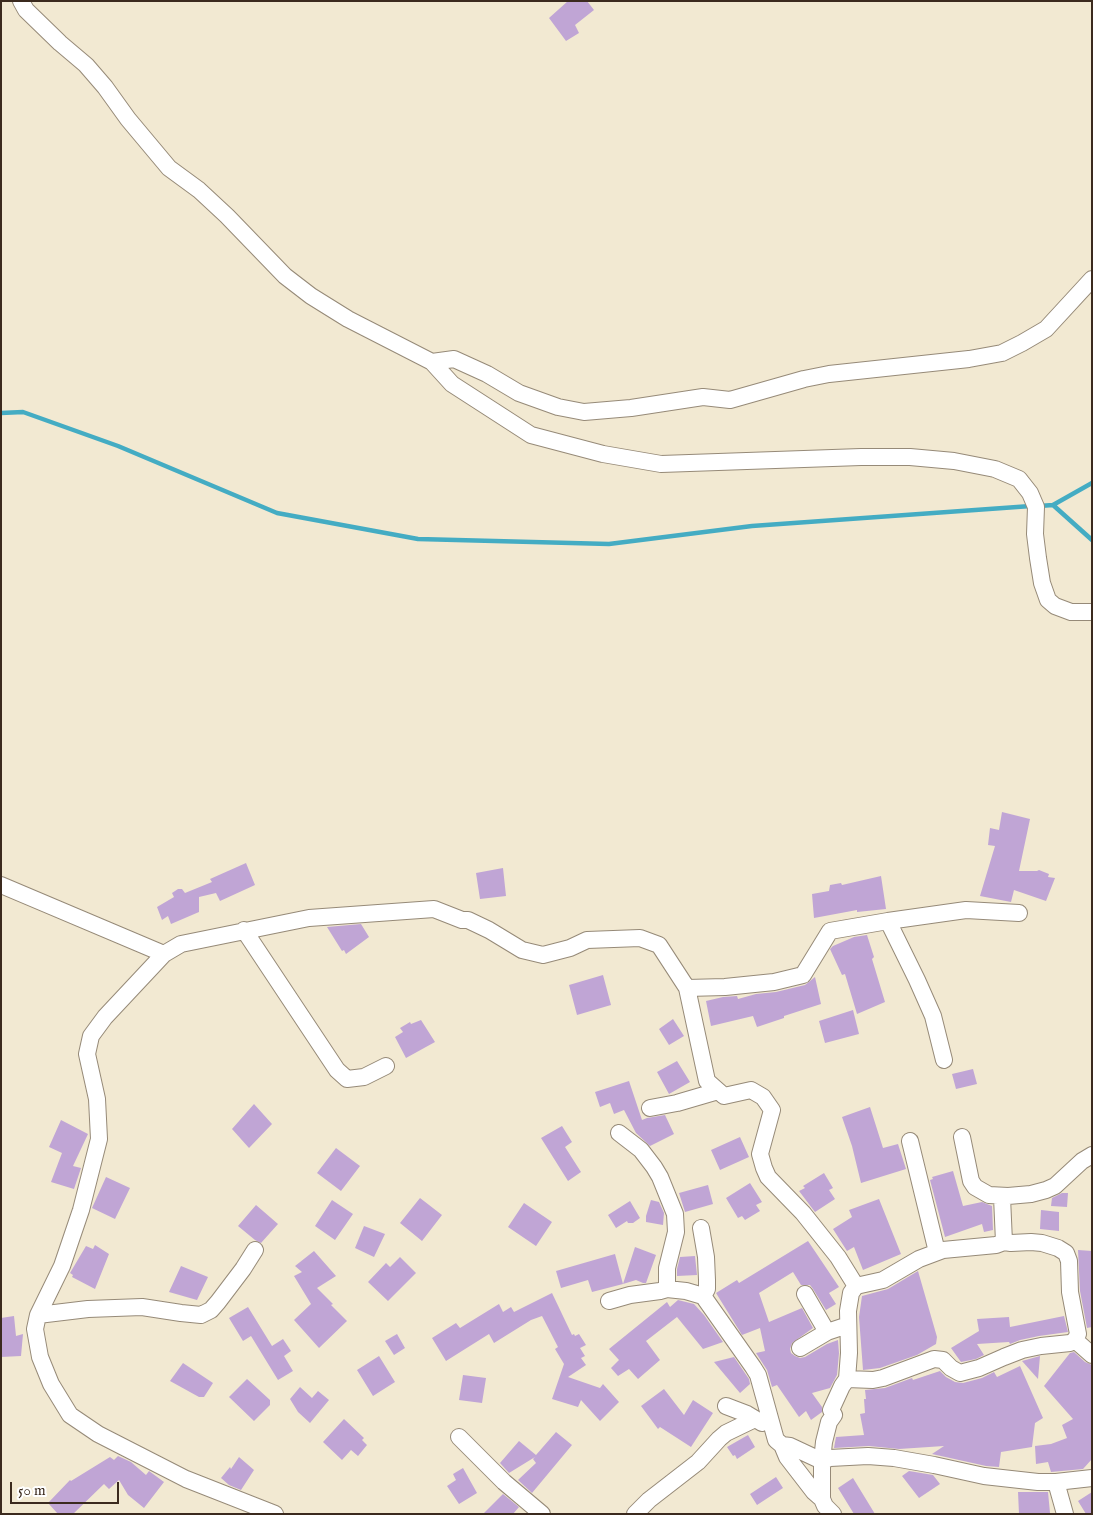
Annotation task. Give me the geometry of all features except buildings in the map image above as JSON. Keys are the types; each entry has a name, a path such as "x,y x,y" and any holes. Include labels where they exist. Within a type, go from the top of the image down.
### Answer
{"street":[{"path":"21,1 26,10 86,65 169,168 199,190 227,216 285,276 311,296 348,319 432,362 452,384 531,435 603,454 661,464 910,457 954,461 995,469 1019,479 1030,493 1036,507 1035,534 1038,558 1042,583 1048,600 1055,606 1071,612 1092,612"},
{"path":"432,362 454,359 487,374 519,392 558,407 584,412 630,408 703,397 730,400 804,379 829,374 1002,353 1046,329 1092,279"},
{"path":"1,885 164,954"},
{"path":"275,1514 258,1511 186,1479 98,1434 70,1415 51,1384 40,1357 35,1329 38,1315 62,1266 84,1200 99,1139 97,1099 87,1054 91,1036 105,1017 164,954 181,944 308,918 434,909 462,920 468,920 522,950 543,955 570,948 588,940 640,938 659,945 687,988 707,1081 724,1096 751,1090 763,1097 772,1110 760,1154 764,1168 768,1176 798,1206 838,1257 856,1286"},
{"path":"687,988 725,987 774,982 803,974 830,931 966,910 1019,913"},
{"path":"888,921 933,1016 944,1060"},
{"path":"244,930 337,1070 347,1079 364,1077 386,1066"},
{"path":"650,1108 677,1103 718,1091"},
{"path":"619,1133 641,1150 654,1167 675,1214 676,1232 667,1268 667,1289"},
{"path":"962,1137 970,1181 975,1187 989,1195 1002,1197 1031,1194 1055,1186 1082,1161 1092,1155"},
{"path":"910,1141 937,1252"},
{"path":"1002,1197 1004,1242"},
{"path":"701,1228 706,1257 707,1280 707,1289 703,1296"},
{"path":"833,1514 825,1506 822,1498 822,1461 829,1422 834,1415 831,1410 847,1379 849,1353 848,1325 851,1293 856,1286 882,1280 919,1258 937,1252 996,1245 1004,1242 1031,1242 1058,1248 1066,1253 1069,1260 1070,1292 1078,1334 1075,1340 1070,1343 1022,1350 979,1368 960,1373 943,1360 934,1359 882,1378 847,1379"},
{"path":"38,1315 88,1309 142,1307 201,1315 211,1310 218,1302 255,1250"},
{"path":"609,1301 630,1295 667,1289 686,1291 703,1296 753,1367 759,1381 776,1440 782,1445 787,1457 814,1492 822,1498"},
{"path":"805,1294 827,1332"},
{"path":"800,1348 827,1332 848,1325"},
{"path":"1075,1340 1092,1355"},
{"path":"726,1406 747,1414 759,1423 773,1428"},
{"path":"635,1514 649,1500 698,1462 718,1439 755,1419"},
{"path":"459,1437 504,1482 542,1514"},
{"path":"782,1445 790,1446 822,1461 830,1458 868,1456 894,1458 984,1476 1056,1482 1092,1478"},
{"path":"1056,1482 1065,1514"}],"waterway":[{"path":"1,413 23,412 118,446 277,513 418,539 609,544 752,526 1031,506"},
{"path":"1039,506 1053,505 1092,483"},
{"path":"1053,505 1092,540"}]}
